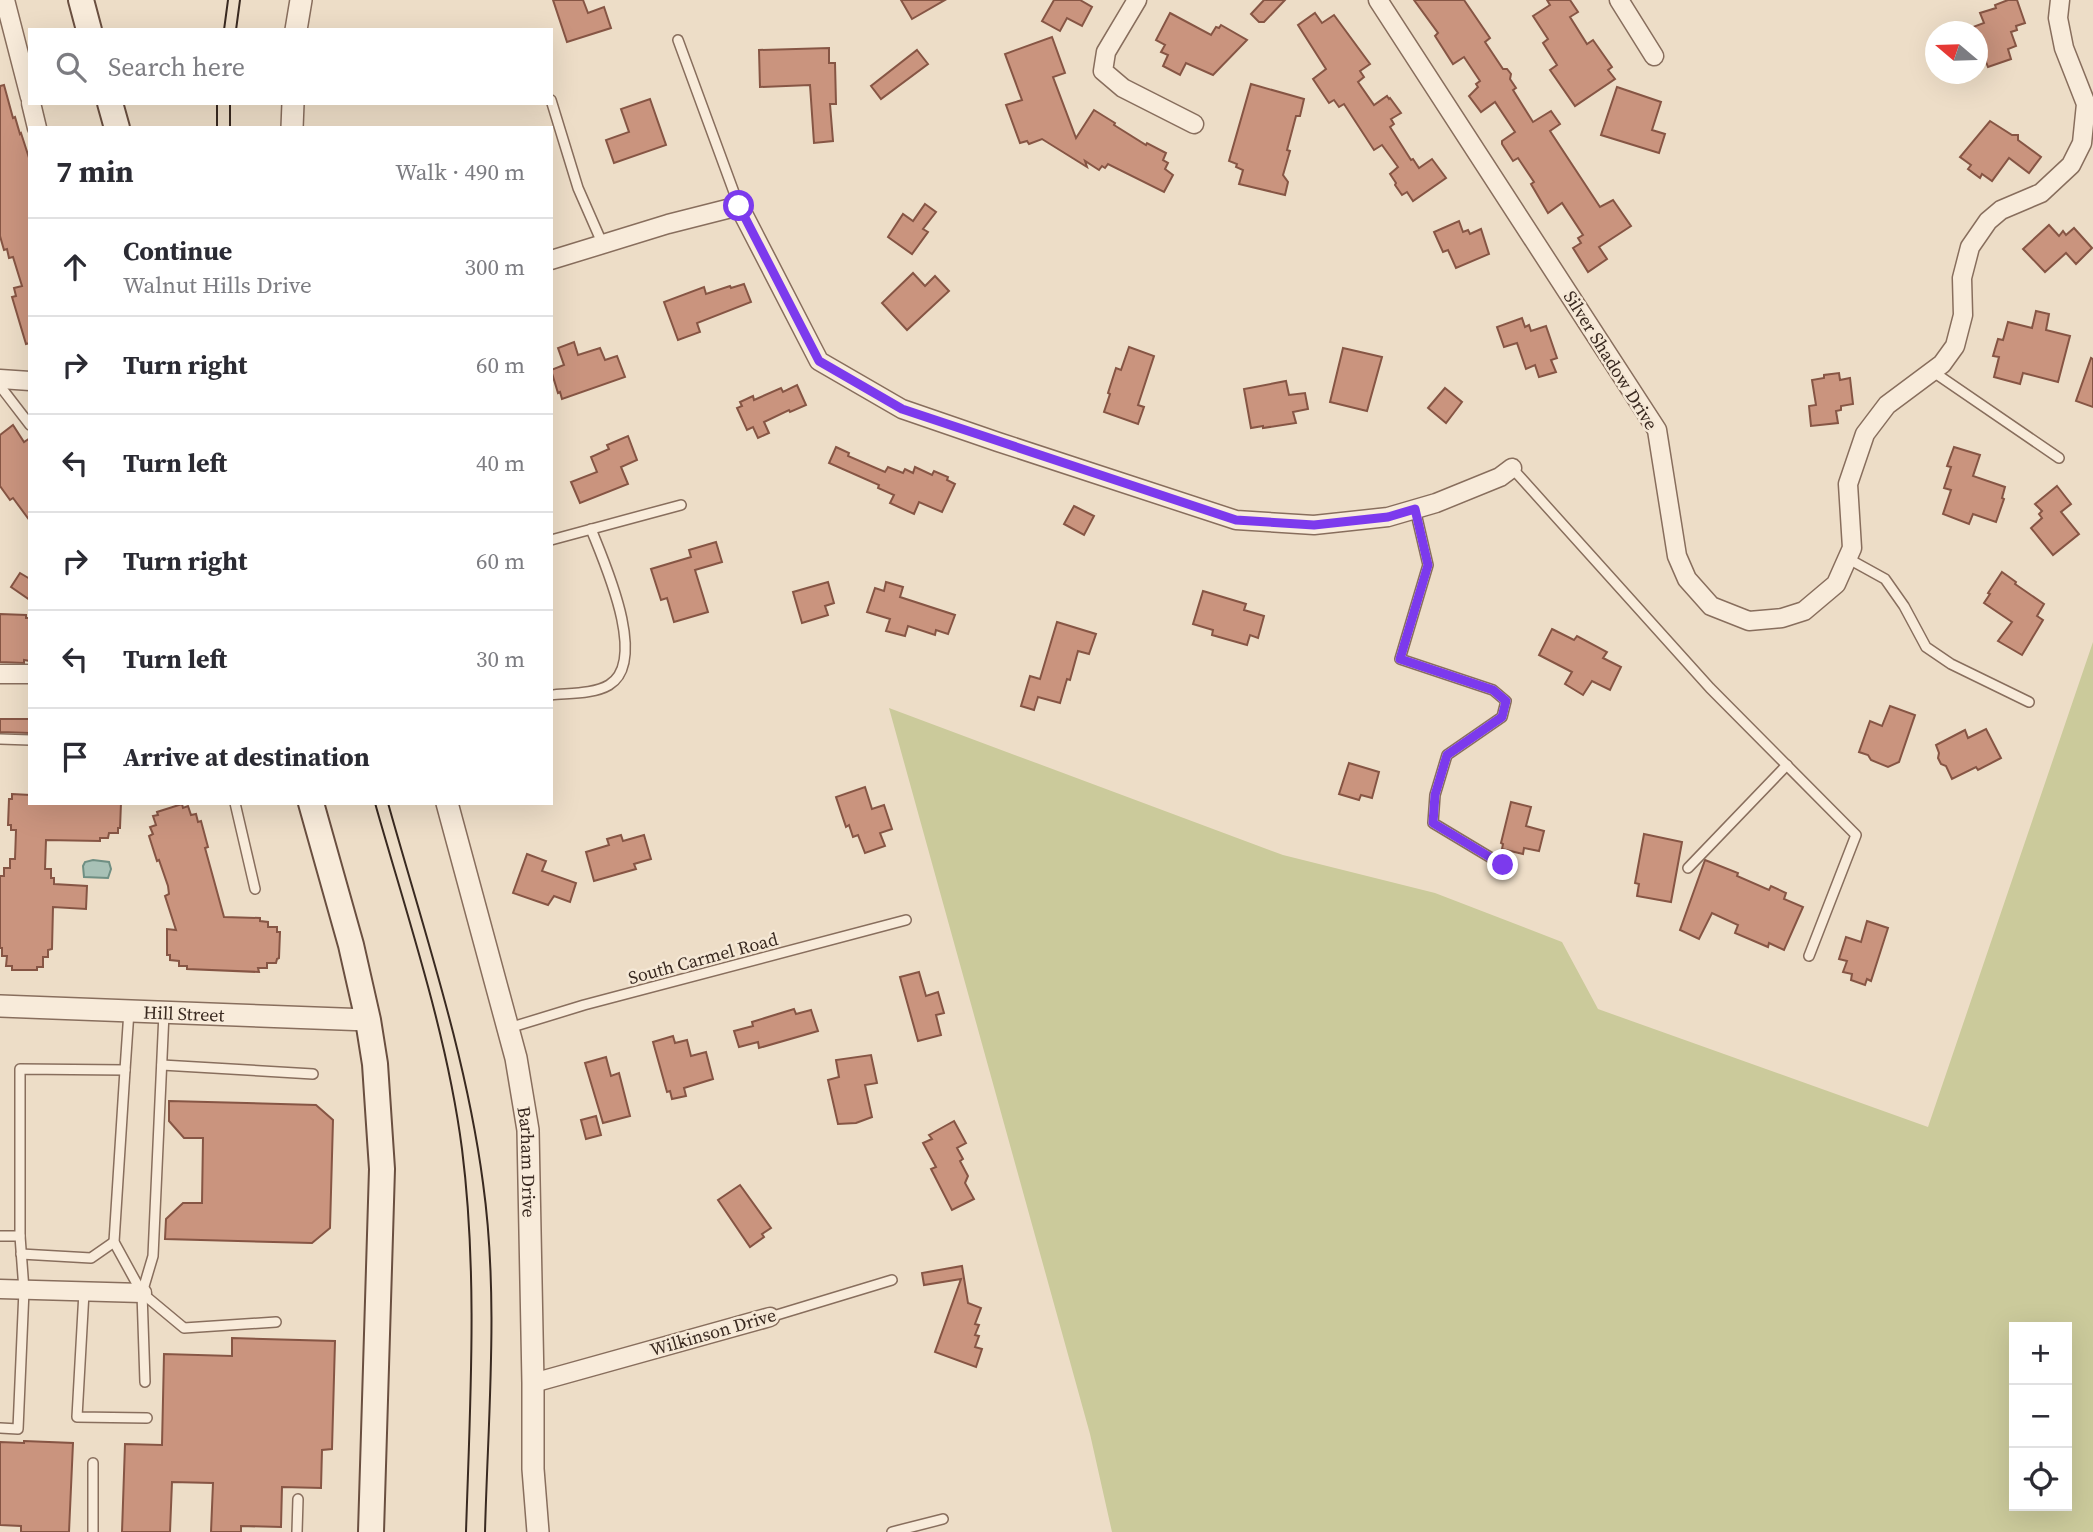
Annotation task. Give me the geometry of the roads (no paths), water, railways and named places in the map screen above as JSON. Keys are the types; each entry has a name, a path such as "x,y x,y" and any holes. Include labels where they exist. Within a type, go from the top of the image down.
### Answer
{"main road":[{"path":"81,0 88,28"},
{"path":"111,105 116,126"},
{"path":"312,805 351,945 369,1020 375,1064 382,1169 371,1532"}],"street":[{"path":"5,0 28,89"},
{"path":"296,28 301,0"},
{"path":"1138,0 1106,52 1103,71 1123,88 1194,124"},
{"name":"Silver Shadow Drive","path":"1378,0 1657,430 1677,556 1687,579 1711,606 1749,621 1782,618 1804,611 1836,584 1852,548 1848,484 1865,434 1887,405 1942,364 1955,346 1963,315 1962,278 1970,247 1988,221 2001,210 2041,193 2071,165 2082,143 2086,104 2064,48 2058,18 2060,0"},
{"path":"1619,0 1654,56"},
{"path":"31,105 37,126"},
{"path":"292,126 293,105"},
{"path":"553,259 668,224 739,206 819,361 902,409 1236,520 1314,525 1388,517 1436,503 1500,477 1512,468"},
{"path":"0,379 28,381"},
{"path":"0,674 28,674"},
{"name":"Barham Drive","path":"448,805 509,1028 528,1130 533,1469 538,1532"},
{"name":"Hill Street","path":"0,1006 369,1020"},
{"path":"0,1289 142,1293"},
{"name":"Wilkinson Drive","path":"533,1383 770,1317"}],"lane":[{"path":"678,40 739,206"},
{"path":"553,105 578,188 603,245"},
{"path":"1932,371 2059,458"},
{"path":"0,386 28,422"},
{"path":"1512,468 1710,688 1856,835 1809,956"},
{"path":"553,539 681,505"},
{"path":"1415,509 1428,565 1400,659 1493,690 1506,701 1502,717 1447,755 1435,795 1433,823 1503,865"},
{"path":"553,695 593,690 609,685 621,674 626,657 625,632 605,563 591,529"},
{"path":"1847,558 1885,579 1904,606 1926,647 1951,664 2029,702"},
{"path":"0,739 28,740"},
{"path":"1688,868 1787,765"},
{"path":"235,805 255,889"},
{"name":"South Carmel Road","path":"509,1028 584,1005 905,920"},
{"path":"129,1010 114,1242 142,1293 184,1328 276,1322"},
{"path":"145,1381 142,1293 153,1256 164,1012"},
{"path":"162,1065 313,1074"},
{"path":"0,1428 18,1429 24,1290 20,1236 20,1069 125,1070"},
{"path":"0,1236 20,1236"},
{"path":"21,1254 92,1258 114,1242"},
{"name":"Wilkinson Drive","path":"770,1317 892,1280"},
{"path":"84,1292 77,1417 147,1418"},
{"path":"93,1462 93,1532"},
{"path":"298,1499 298,1532"},
{"path":"892,1532 943,1519"}],"tram line":[{"path":"224,28 228,0"},
{"path":"236,28 240,0"},
{"path":"217,105 217,126"},
{"path":"230,105 230,126"},
{"path":"376,805 436,1018 447,1062 462,1149 471,1292 466,1532"},
{"path":"389,805 455,1039 483,1183 488,1226 491,1313 485,1532"}]}
